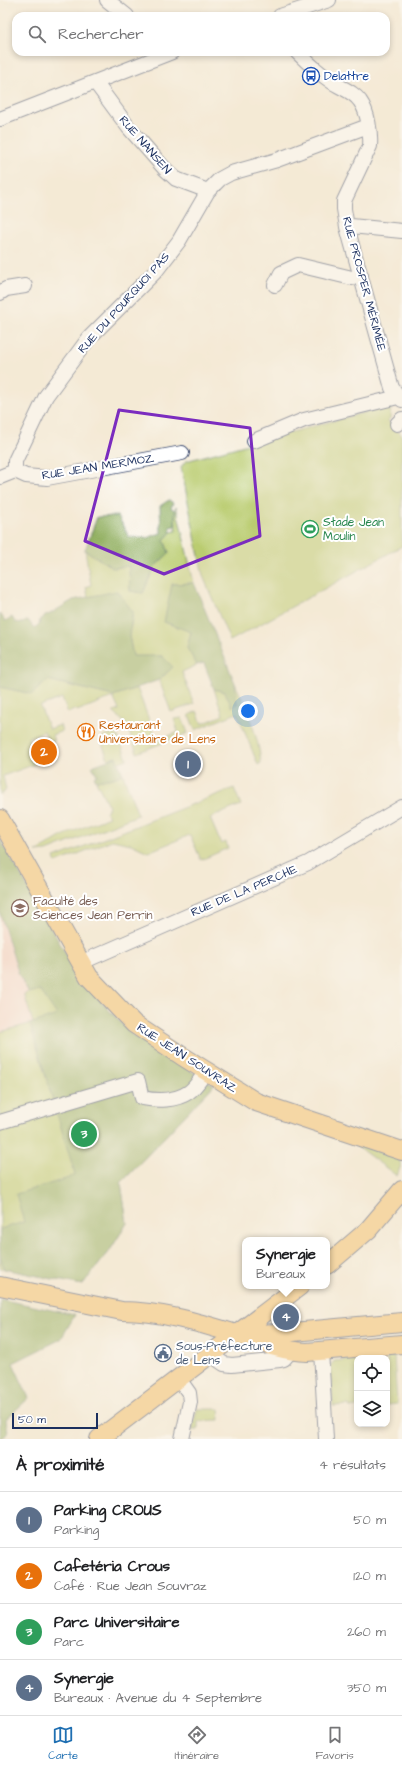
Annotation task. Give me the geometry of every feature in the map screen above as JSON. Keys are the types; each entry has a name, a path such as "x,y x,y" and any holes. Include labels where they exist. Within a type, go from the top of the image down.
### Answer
{"main road":[{"name":"RUE JEAN SOUVRAZ","path":"0,819 89,977 134,1024 206,1072 256,1102 402,1151"},
{"path":"330,1262 368,1230 402,1190"},
{"path":"0,1278 125,1304 140,1311 196,1323 236,1334 267,1346 291,1351 321,1351 402,1344"},
{"path":"0,1286 122,1312 140,1311"},
{"path":"99,1439 296,1289"},
{"path":"236,1334 282,1333 402,1322"}],"street":[{"path":"107,0 122,12"},
{"path":"292,12 329,0"},
{"path":"0,120 162,56"},
{"name":"RUE PROSPER MÉRIMÉE","path":"254,441 304,420 400,399 392,388 347,227 344,209 344,201 370,146 368,126 363,106 360,100 308,64 301,56"},
{"name":"RUE NANSEN","path":"95,82 129,128 176,180 208,191"},
{"name":"RUE DU POURQUOI PAS","path":"14,471 15,461 46,396 89,338 156,271 179,241 208,191 220,179 231,173 277,160 368,126"},
{"path":"347,227 351,226 402,231"},
{"path":"275,285 281,273 298,265 352,278 361,275"},
{"path":"0,293 6,289 25,286"},
{"name":"RUE JEAN MERMOZ","path":"14,471 26,476 47,478 182,453"},
{"path":"0,477 14,471"},
{"name":"RUE DE LA PERCHE","path":"80,963 308,864 402,808"},
{"path":"0,1122 138,1081 142,1098 157,1101 173,1098 189,1092 206,1072"},
{"path":"210,1355 224,1364 232,1366 284,1359 291,1351"},
{"path":"321,1351 326,1439"},
{"path":"179,1379 189,1393 190,1402 182,1439"}],"highlighted area":[{"path":"119,410 250,428 260,536 164,574 85,541"}],"shaded area":[{"name":"Faculté des Sciences Jean Perrin","path":"0,839 79,977 24,995 33,1023 0,1032"}],"green space":[{"path":"391,405 390,419 388,421 402,435 402,546 230,641 203,576 181,467 186,461"},
{"path":"169,500 173,503 171,508 175,510 175,526 170,527 171,532 164,540 169,553 155,566 143,593 130,591 129,566 113,568 85,550 97,517 118,516 129,537 147,538 161,533 160,506"},
{"path":"176,506 194,583 172,584 191,632 187,648 197,665 182,672 194,704 171,712 159,680 173,667 162,656 133,657 129,636 133,612 117,592 88,597 86,587 91,585 85,550 113,568 129,565 130,591 143,593 155,566 169,553 164,540 171,532 176,531"},
{"path":"194,583 235,683 237,704 232,707 225,692 214,689 204,663 197,665 187,648 191,632 164,622 172,584"},
{"path":"117,591 133,612 129,636 133,656 162,656 173,667 159,680 113,696 48,680 32,694 0,687 0,613 5,621 12,617 15,622 23,623 28,620 34,628 40,624 39,621 44,616 73,600"},
{"path":"48,680 113,696 137,688 157,741 178,732 174,719 182,718 188,733 137,753 126,724 113,712 119,710 113,697 68,713 62,698 40,706 49,729 60,725 62,731 52,735 54,741 49,743 44,731 28,738 38,763 3,776 6,790 0,795 0,687 32,694"},
{"path":"235,683 255,732 261,763 258,765 237,713 195,730 189,715 197,711 202,724 223,715 214,689 225,692 232,706 237,704"},
{"path":"113,733 118,736 127,759 118,763 116,757 108,759 100,738"},
{"path":"116,757 123,774 113,778 96,781 94,777 97,775 92,766"},
{"path":"123,774 138,815 47,851 36,852 62,836 109,817 106,812 109,807 96,781 113,778"},
{"path":"234,788 241,805 210,818 221,844 226,842 228,848 201,860 190,835 148,852 131,844 112,840 56,863 54,858"},
{"path":"0,839 81,980 133,1036 214,1085 121,1183 127,1223 109,1252 82,1285 4,1269 0,1255 0,1229 24,1222 16,1194 69,1178 75,1174 30,1024 57,1015 40,990 29,993 19,975 0,913"},
{"path":"79,977 133,1036 214,1085 121,1183 127,1223 109,1252 82,1285 0,1268 0,1032 33,1023 24,994"},
{"path":"351,1142 399,1159 401,1165 397,1176"},
{"path":"0,1299 75,1315 61,1339 13,1363 29,1398 6,1419 8,1434 0,1439"},
{"path":"390,1356 394,1356 397,1404 390,1405 390,1391"},
{"path":"354,1359 354,1407 350,1408 349,1405 333,1406 330,1366 334,1361"},
{"path":"197,1409 219,1409 220,1420 198,1421 198,1430 192,1430"}],"place":[{"name":"Delattre","path":"311,76"},
{"name":"Stade Jean Moulin","path":"310,529"},
{"name":"Restaurant Universitaire de Lens","path":"86,732"},
{"name":"Cafetéria Crous","path":"44,752"},
{"name":"Parking CROUS","path":"188,764"},
{"name":"Faculté des Sciences Jean Perrin","path":"20,908"},
{"name":"Parc Universitaire","path":"84,1134"},
{"name":"Synergie","path":"286,1317"},
{"name":"Sous-Préfecture de Lens","path":"163,1353"}]}
